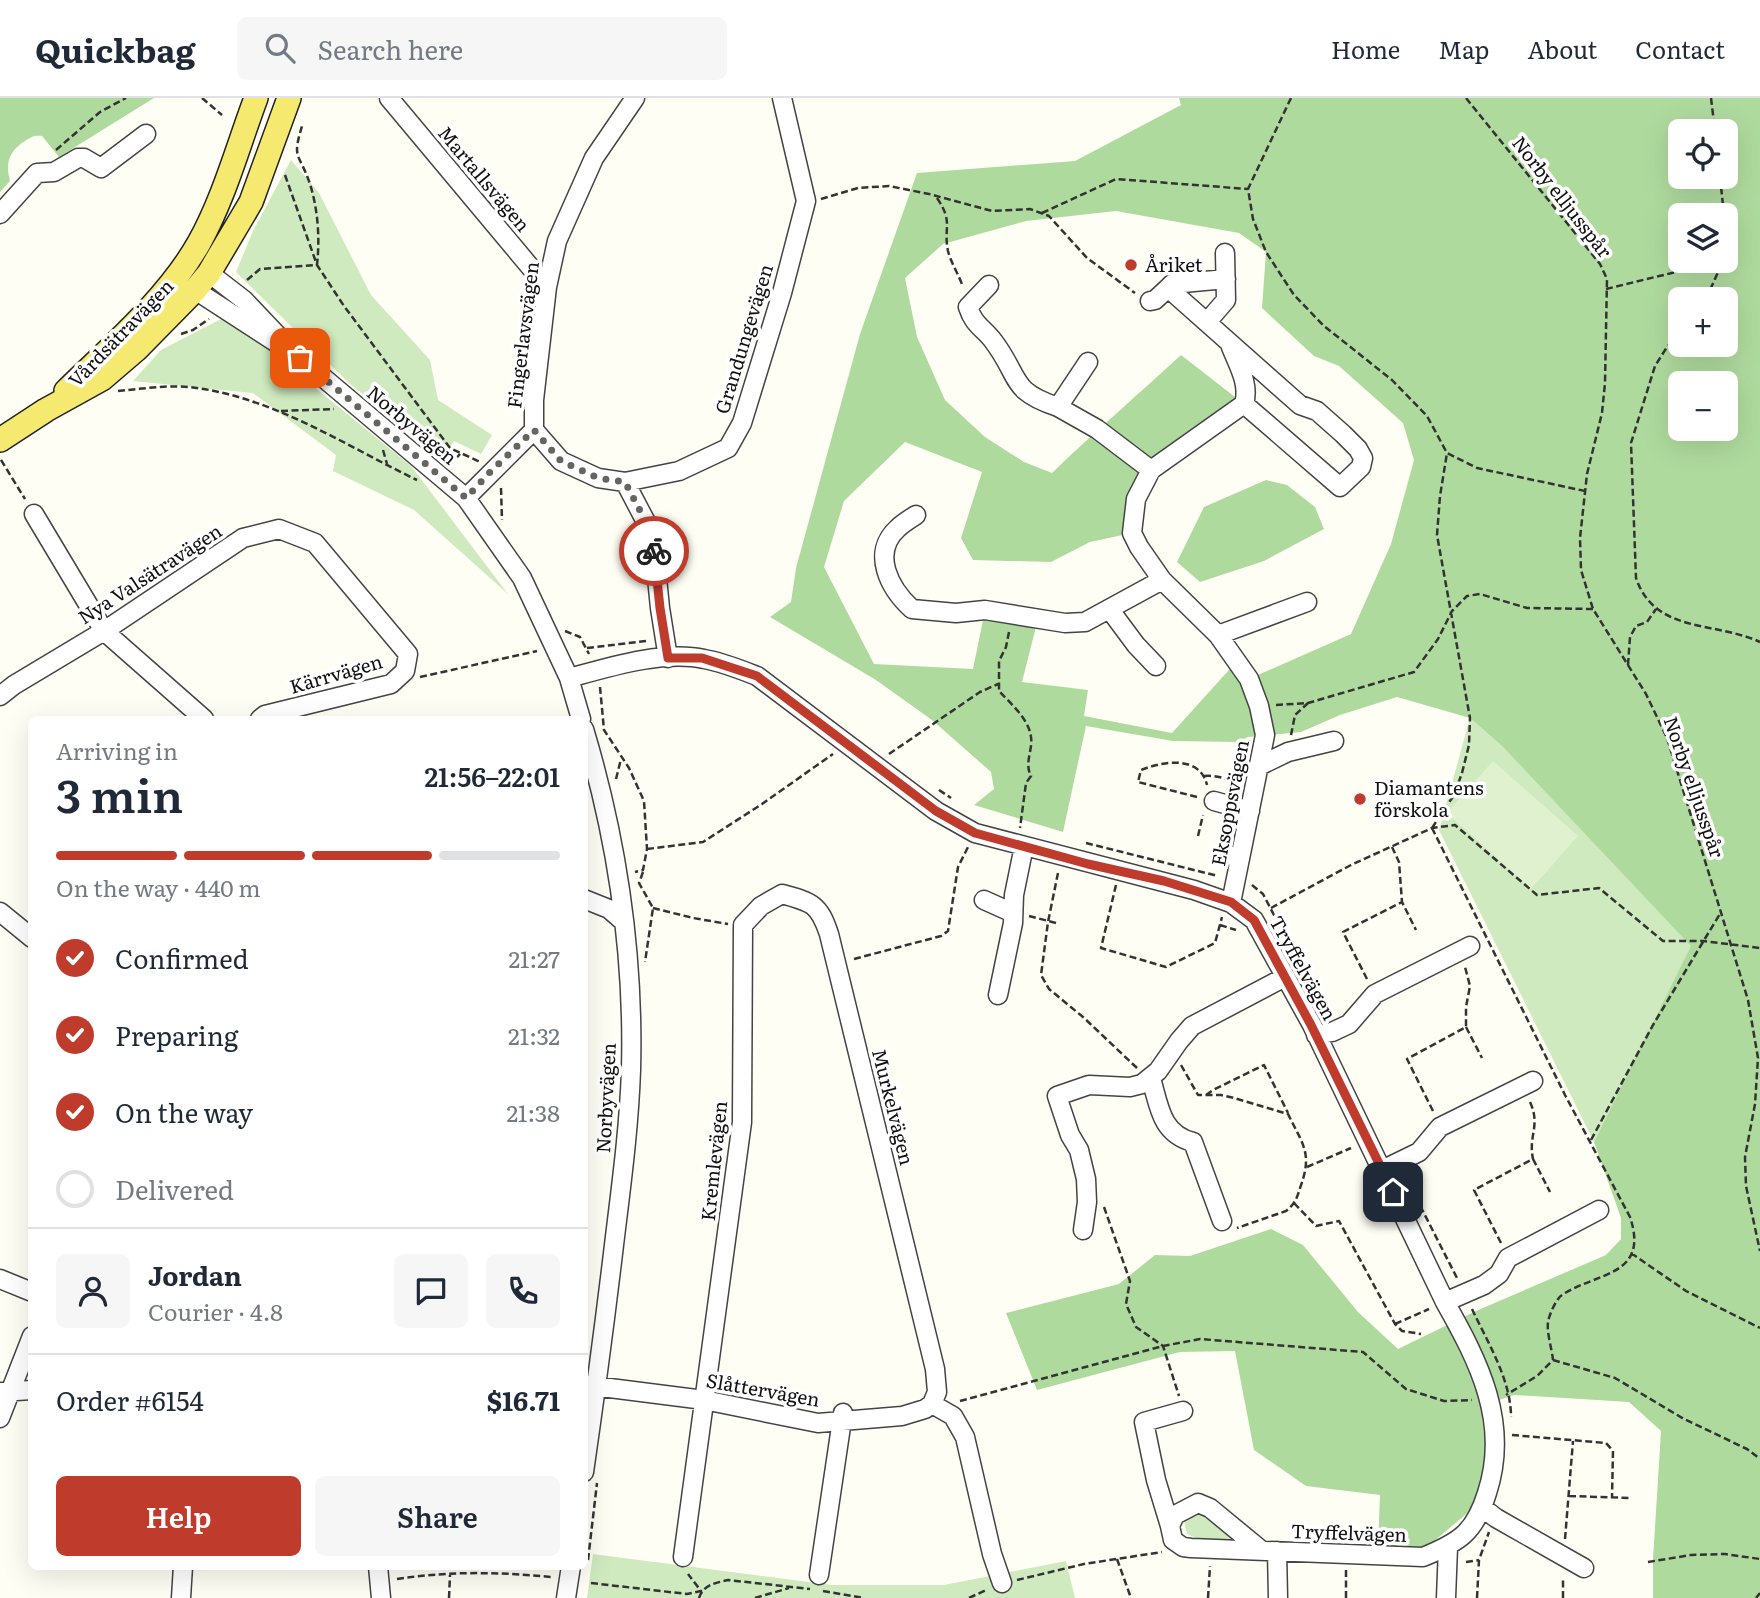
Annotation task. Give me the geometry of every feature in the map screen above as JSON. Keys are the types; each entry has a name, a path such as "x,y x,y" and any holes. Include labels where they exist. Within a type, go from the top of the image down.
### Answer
{"main road":[{"name":"Vårdsätravägen","path":"46,410 153,303 199,243 256,98"},
{"name":"Vårdsätravägen","path":"0,440 46,410 102,380 137,349 202,281 251,202 289,98"},
{"path":"183,266 202,281"}],"street":[{"name":"Martallsvägen","path":"388,98 547,287"},
{"name":"Fingerlavsvägen","path":"534,430 534,400 547,287 557,242 594,158 635,98"},
{"name":"Grandungevägen","path":"534,430 561,461 598,478 625,482 679,471 728,448 742,423 782,293 806,201 782,98"},
{"path":"0,214 37,173 54,172 78,158 101,168 146,134"},
{"path":"1207,322 1226,300 1225,253"},
{"path":"1150,301 1155,300 1172,284 1226,279"},
{"name":"Norbyvägen","path":"202,281 300,358 466,498 522,578 569,678 581,716"},
{"path":"989,285 968,307 972,321 993,341 1020,387 1035,399 1058,407 1097,429 1151,470"},
{"path":"1168,288 1207,322 1300,405 1317,411 1343,434 1358,449 1363,458 1362,467 1339,487 1244,404 1246,397 1242,376 1228,341"},
{"path":"1058,407 1088,362"},
{"name":"Eksoppsvägen","path":"1231,902 1236,880 1232,856 1250,811 1265,735 1259,706 1249,679 1218,635 1162,580 1132,533 1136,499 1151,470 1244,404"},
{"path":"466,498 534,430"},
{"path":"625,482 646,522 654,548 668,658"},
{"path":"34,514 104,631 201,716"},
{"path":"916,515 896,529 886,548 883,561 902,600 912,609 956,613 985,610 1075,623 1085,622 1162,580"},
{"name":"Nya Valsätravägen","path":"0,696 104,631 243,538 279,529 315,543 408,654"},
{"path":"1218,635 1307,602"},
{"path":"1110,610 1136,645 1156,666"},
{"name":"Kärrvägen","path":"264,716 391,684 405,671 408,654"},
{"name":"Tryffelvägen","path":"569,678 652,659 668,658 702,658 757,676 936,811 975,833 1027,838 1063,856 1164,881 1231,902 1249,926 1285,977 1390,1166 1445,1302 1489,1399 1497,1443 1489,1513 1448,1547 1423,1557 1184,1547 1173,1540 1170,1526"},
{"path":"1259,766 1287,752 1334,741"},
{"name":"Norbyvägen","path":"588,743 605,804 624,922 630,1003 631,1070 627,1138 588,1415"},
{"path":"1209,801 1250,811"},
{"path":"998,995 1027,838"},
{"name":"Murkelvägen","path":"743,925 761,906 782,894 809,901 822,914 837,963 934,1369 937,1392 932,1404"},
{"path":"984,900 1013,913"},
{"path":"588,901 609,909 624,922"},
{"path":"0,912 28,935"},
{"name":"Kremlevägen","path":"683,1557 742,1122 743,925"},
{"path":"1316,1035 1332,1032 1349,1024 1375,994 1464,949"},
{"path":"1083,1230 1087,1202 1086,1179 1079,1150 1070,1135 1057,1096 1089,1085 1130,1087 1142,1084 1158,1072 1192,1026 1285,977"},
{"path":"1151,1078 1163,1119 1178,1138 1194,1142 1222,1221"},
{"path":"1390,1166 1419,1153 1440,1127 1528,1083"},
{"path":"1445,1302 1484,1285 1499,1274 1508,1258 1599,1210"},
{"path":"0,1279 28,1290"},
{"path":"0,1418 4,1391 28,1344"},
{"name":"Slåttervägen","path":"590,1387 704,1400 818,1423 842,1417 902,1416 932,1404"},
{"path":"4,1391 28,1390"},
{"path":"932,1404 953,1416 964,1437 992,1554 1002,1583"},
{"path":"1170,1526 1156,1480 1144,1422 1183,1411"},
{"path":"819,1575 842,1417"},
{"path":"1170,1526 1175,1515 1198,1503 1210,1508 1269,1550 1278,1598"},
{"path":"1489,1513 1584,1568"},
{"path":"1446,1598 1448,1547"},
{"path":"181,1598 183,1570"},
{"path":"378,1570 382,1598"},
{"path":"566,1598 570,1570"}],"path":[{"path":"37,173 60,145 87,121 126,98"},
{"path":"202,98 222,115"},
{"path":"1291,98 1248,190 1253,219 1266,252 1294,295 1324,326 1392,380 1427,416 1447,453 1477,468 1585,491"},
{"name":"Norby elljusspår","path":"1466,98 1600,264 1606,279 1605,383 1602,413 1587,474 1580,538 1581,570 1593,609 1646,694 1667,738 1748,1000 1758,1058 1745,1176 1760,1251"},
{"path":"1711,98 1714,119"},
{"path":"303,120 295,152 310,184 320,238 317,265"},
{"path":"1042,213 1116,179 1248,190"},
{"path":"806,201 875,186 900,187 992,211 1030,208 1059,225 1095,265 1150,301"},
{"path":"936,196 948,220 949,253 968,307"},
{"path":"1606,289 1672,273"},
{"path":"1668,346 1655,366 1631,443 1636,578 1642,595 1674,620 1760,642"},
{"path":"110,392 188,387 227,394 278,411 420,482"},
{"path":"278,411 339,408"},
{"path":"1432,828 1454,795 1469,745 1470,718 1437,534 1447,453"},
{"path":"0,458 34,514"},
{"path":"1259,706 1308,703 1414,672 1438,639 1452,611 1467,596 1480,594 1527,608 1593,609"},
{"path":"1628,665 1630,637 1636,626 1647,622 1657,609"},
{"path":"1012,615 1006,647 999,661 999,691 1026,722 1032,737 1027,769 1031,776 1026,783 1020,828 1027,838"},
{"path":"391,684 555,647 580,637"},
{"path":"587,648 665,639"},
{"path":"889,754 980,692 999,684"},
{"path":"1287,752 1295,715 1308,703"},
{"path":"647,849 703,842 846,745"},
{"path":"881,747 896,760"},
{"path":"616,782 621,757"},
{"path":"1190,795 1138,782 1141,770 1153,765 1180,762 1204,776 1207,780 1209,801 1198,836"},
{"path":"1204,776 1213,775 1236,780 1233,787"},
{"path":"933,786 953,800"},
{"path":"1116,886 1101,948 1166,967 1215,943 1220,925 1249,926 1271,908 1351,865 1432,828 1455,825 1537,895 1599,888 1663,941 1703,941 1760,948"},
{"path":"1432,828 1565,1095 1630,1217 1636,1236 1631,1252 1620,1269 1560,1296 1548,1320 1553,1360"},
{"path":"837,963 942,936 947,931 958,867 975,833"},
{"path":"1077,841 1254,886 1263,894 1271,908 1303,972"},
{"path":"1392,846 1399,862 1402,902 1416,930"},
{"path":"1063,856 1048,922 1041,975 1058,997 1083,1017 1122,1056 1151,1078"},
{"path":"1375,994 1343,932 1402,902"},
{"path":"653,908 693,918 743,925"},
{"path":"1591,1140 1653,1025 1721,912"},
{"path":"1013,913 1056,923"},
{"path":"1464,949 1470,986 1466,1027 1482,1058"},
{"path":"1440,1127 1407,1059 1466,1027"},
{"path":"1172,1051 1198,1095 1234,1098 1288,1114"},
{"path":"1206,1096 1264,1065 1306,1151 1307,1167 1294,1203 1286,1211 1234,1229 1222,1221"},
{"path":"1528,1083 1536,1117 1531,1138 1533,1159 1550,1192"},
{"path":"1307,1167 1334,1157"},
{"path":"1508,1258 1474,1190 1533,1159"},
{"path":"1390,1166 1465,1294 1493,1351 1511,1411 1513,1440"},
{"path":"1087,1202 1106,1208 1130,1281 1126,1304 1136,1327 1163,1346 1183,1411"},
{"path":"1294,1203 1316,1226 1339,1221 1395,1324 1402,1331 1421,1334"},
{"path":"1631,1252 1686,1291 1760,1328"},
{"path":"1395,1324 1414,1317"},
{"path":"932,1404 959,1401 1163,1346 1200,1339 1363,1352 1406,1389 1444,1401 1489,1399 1507,1394 1537,1376 1553,1360"},
{"path":"1553,1360 1615,1378 1685,1419 1747,1449 1760,1459"},
{"path":"1512,1435 1606,1443 1613,1451 1612,1497"},
{"path":"1564,1557 1573,1441"},
{"path":"1569,1496 1631,1498"},
{"path":"1477,1598 1479,1560 1489,1513"},
{"path":"968,1598 1002,1583 1084,1564 1167,1551"},
{"path":"1647,1562 1690,1555 1725,1554 1760,1559"},
{"path":"683,1557 682,1566 701,1591"},
{"path":"1117,1559 1131,1598"},
{"path":"1346,1569 1346,1598"},
{"path":"391,1580 423,1575 513,1573 551,1577"},
{"path":"1208,1598 1209,1574"},
{"path":"450,1575 450,1598"},
{"path":"591,1583 687,1594 727,1580 864,1598"},
{"path":"755,1598 792,1587"},
{"path":"699,1598 701,1591"},
{"path":"1756,1598 1760,1592"}],"green space":[{"path":"0,98 154,98 59,157 42,136 29,138 12,153 8,163 10,181 0,192"},
{"path":"1179,98 1760,98 1760,1598 1653,1598 1661,1431 1629,1402 1514,1395 1481,1406 1487,1461 1472,1509 1426,1548 1378,1547 1380,1495 1306,1486 1254,1450 1235,1351 1180,1352 1037,1390 1006,1313 1119,1284 1155,1255 1190,1256 1271,1229 1303,1245 1358,1312 1398,1349 1476,1311 1606,1255 1621,1239 1621,1218 1594,1142 1691,946 1503,747 1470,718 1397,697 1340,715 1301,732 1248,737 1237,742 1173,741 1086,726 1063,832 974,805 994,789 991,772 932,720 876,680 770,617 791,602 796,568 860,334 917,173 1075,161 1181,105","holes":["1116,211 1239,233 1266,252 1262,308 1314,356 1339,366 1403,423 1414,460 1391,544 1351,634 1249,679 1237,661 1172,733 1084,716 1088,690 1022,682 1038,619 985,610 973,669 874,664 824,567 844,501 905,442 982,472 961,538 973,560 1051,562 1090,542 1132,533 1151,470 1244,404 1181,355 1052,473 1024,462 985,437 945,400 917,337 905,278 943,244 1026,221"]},
{"path":"1474,98 1760,98 1760,1278 1683,964 1594,1142 1439,830 1470,718 1503,747 1675,928"},
{"path":"291,160 319,193 371,295 430,360 438,400 492,435 481,454 454,441 443,457 350,384 236,272 253,231"},
{"path":"225,317 411,466 508,594 414,510 333,471 336,455 253,393 133,381 161,350"},
{"path":"1266,480 1287,485 1315,507 1324,529 1264,561 1200,582 1177,562 1204,507"},
{"path":"1493,761 1578,836 1531,889 1447,813"},
{"path":"1194,1511 1205,1514 1233,1539 1198,1539 1187,1534 1184,1521"},
{"path":"593,1554 832,1585 944,1585 1066,1561 1075,1598 587,1598"}],"way so far":[{"path":"300,358 466,498 534,430 561,461 598,478 625,482 646,522 654,551"}],"place":[{"name":"Åriket","path":"1131,265"},
{"name":"Diamantens förskola","path":"1360,799"}],"route":[{"path":"654,551 668,658 702,658 757,676 936,811 975,833 1194,890 1231,902 1254,920 1311,1025 1393,1192"}]}
